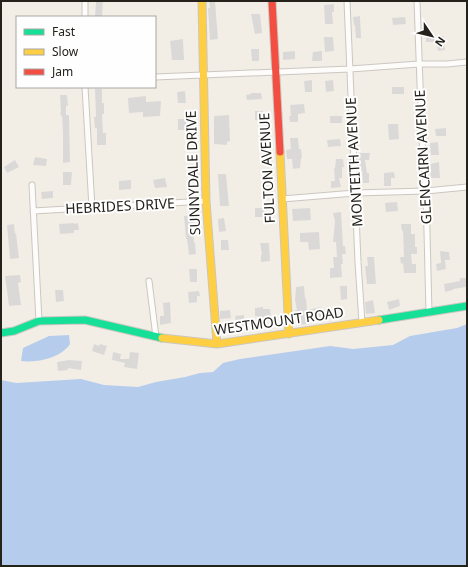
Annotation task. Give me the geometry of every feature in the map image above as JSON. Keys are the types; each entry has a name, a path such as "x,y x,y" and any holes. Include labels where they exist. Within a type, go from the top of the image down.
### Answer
{"street":[{"path":"85,1 85,16"},
{"name":"SUNNYDALE DRIVE","path":"202,1 206,201 217,344"},
{"name":"FULTON AVENUE","path":"272,1 289,334"},
{"name":"MONTEITH AVENUE","path":"347,1 362,322"},
{"name":"GLENCAIRN AVENUE","path":"417,1 426,191 429,313"},
{"path":"156,77 350,69 467,62"},
{"path":"85,88 92,208"},
{"path":"32,185 38,321"},
{"path":"282,199 356,192 426,191 467,187"},
{"name":"HEBRIDES DRIVE","path":"33,211 206,201"},
{"path":"149,281 156,337"},
{"name":"WESTMOUNT ROAD","path":"1,333 14,331 38,321 85,320 156,337 217,344 429,313 467,306"}],"water":[{"path":"467,324 467,566 1,566 1,380 16,383 81,379 104,385 138,387 200,373 213,372 223,363 240,359 330,346 353,349 393,345 410,336 457,328"},
{"path":"69,335 70,344 61,353 41,360 21,361 23,348 49,336"}],"building":[{"path":"96,1 103,1 102,16 95,16"},
{"path":"209,1 215,1 218,39 210,40"},
{"path":"334,4 334,12 332,12 333,24 325,24 324,5"},
{"path":"251,14 260,14 262,33 255,34"},
{"path":"360,16 361,38 356,38 353,17"},
{"path":"405,17 406,24 393,25 392,18"},
{"path":"434,36 434,38 443,36 445,50 438,51 437,42 426,42 426,37"},
{"path":"324,37 333,37 334,51 325,52"},
{"path":"183,39 184,60 172,60 170,41"},
{"path":"251,49 259,49 259,61 252,61"},
{"path":"295,51 295,59 283,60 283,52"},
{"path":"322,51 322,61 312,61 313,52"},
{"path":"312,80 312,92 305,92 304,81"},
{"path":"333,80 334,91 326,92 325,81"},
{"path":"392,87 404,87 404,94 392,94"},
{"path":"95,89 102,89 102,103 104,103 104,114 102,114 103,133 106,133 106,145 97,145 97,128 95,128 94,117 96,117"},
{"path":"185,91 186,103 178,103 177,92"},
{"path":"251,93 261,93 262,99 247,100 246,95"},
{"path":"60,95 67,95 68,106 66,106 66,115 69,115 70,162 63,163 63,133 62,116 60,112"},
{"path":"146,96 146,102 161,101 160,116 143,117 143,112 129,113 128,98"},
{"path":"304,104 305,113 298,114 298,122 290,122 290,105"},
{"path":"255,111 263,111 263,121 255,120"},
{"path":"229,115 230,141 227,142 227,145 214,144 214,116"},
{"path":"330,116 342,116 342,123 330,123"},
{"path":"178,119 186,119 186,130 178,130"},
{"path":"388,124 398,124 399,139 389,140"},
{"path":"446,128 446,136 436,136 435,129"},
{"path":"290,138 298,138 302,158 300,168 293,169 292,159 287,159 286,150 291,149"},
{"path":"340,139 341,146 328,147 327,140"},
{"path":"438,142 439,155 431,155 430,143"},
{"path":"358,153 370,153 369,160 365,160 367,173 369,173 369,183 363,183 362,170 359,170"},
{"path":"35,157 47,159 46,166 33,165"},
{"path":"336,159 343,159 344,167 342,167 342,178 339,178 341,187 331,188 331,181 335,181 334,168"},
{"path":"15,160 19,167 7,173 4,167"},
{"path":"439,162 440,178 431,178 430,164"},
{"path":"63,172 72,172 71,185 63,185"},
{"path":"394,172 395,178 391,178 391,186 384,186 384,173"},
{"path":"218,174 226,174 229,206 220,206"},
{"path":"165,178 167,187 155,188 153,180"},
{"path":"131,180 131,189 119,190 119,181"},
{"path":"53,191 53,198 42,199 41,192"},
{"path":"397,202 398,211 386,212 385,203"},
{"path":"255,208 264,208 264,217 255,217"},
{"path":"310,208 311,220 293,221 292,209"},
{"path":"341,212 343,246 345,246 346,254 342,254 342,277 330,278 330,268 334,268 333,257 337,257 336,242 333,242 335,221 333,213"},
{"path":"193,215 196,254 189,255 184,216"},
{"path":"224,218 226,231 219,232 218,219"},
{"path":"78,223 79,230 74,230 74,233 60,234 59,224"},
{"path":"14,224 19,258 10,259 7,225"},
{"path":"401,224 411,224 411,234 415,234 415,247 417,247 417,254 411,254 412,264 416,264 416,273 404,273 403,263 401,264 400,257 404,257 403,231"},
{"path":"319,232 320,249 309,250 308,242 300,242 300,233"},
{"path":"221,240 228,240 229,250 221,250"},
{"path":"260,243 269,243 270,261 261,262 262,255"},
{"path":"440,251 449,252 450,260 445,260 446,269 437,271 436,264 441,263"},
{"path":"367,257 374,257 376,284 367,284 365,266 368,266"},
{"path":"189,269 197,269 197,282 190,282"},
{"path":"20,275 21,282 18,283 21,305 9,306 5,276"},
{"path":"460,278 466,278 466,287 445,292 444,284 460,281"},
{"path":"304,286 307,310 321,307 324,320 298,325 295,310 297,310 295,300 296,287"},
{"path":"340,286 347,286 347,299 341,300"},
{"path":"55,290 63,290 64,301 56,302"},
{"path":"199,291 200,296 197,296 197,302 189,303 188,292"},
{"path":"399,299 400,306 389,310 387,302"},
{"path":"373,300 375,313 366,314 365,302"},
{"path":"170,302 171,323 160,325 160,316 164,316 163,303"},
{"path":"263,307 263,309 270,309 271,318 259,319 259,317 255,316 255,308"},
{"path":"230,310 231,318 220,319 220,311"},
{"path":"244,315 245,326 237,327 235,316"},
{"path":"94,344 99,346 100,344 107,346 104,355 92,351"},
{"path":"113,352 121,354 120,359 129,359 130,352 139,353 137,369 124,367 125,363 112,360"},
{"path":"69,360 82,361 81,370 68,368 68,370 58,371 57,362"}],"traffic: fast":[{"path":"379,320 467,306"},
{"path":"1,333 14,331 39,321 85,320 162,338"}],"traffic: slow":[{"path":"202,1 206,201 217,344"},
{"path":"280,152 289,334"},
{"path":"162,338 217,344 379,320"}],"traffic: jam":[{"path":"272,1 280,152"}]}
